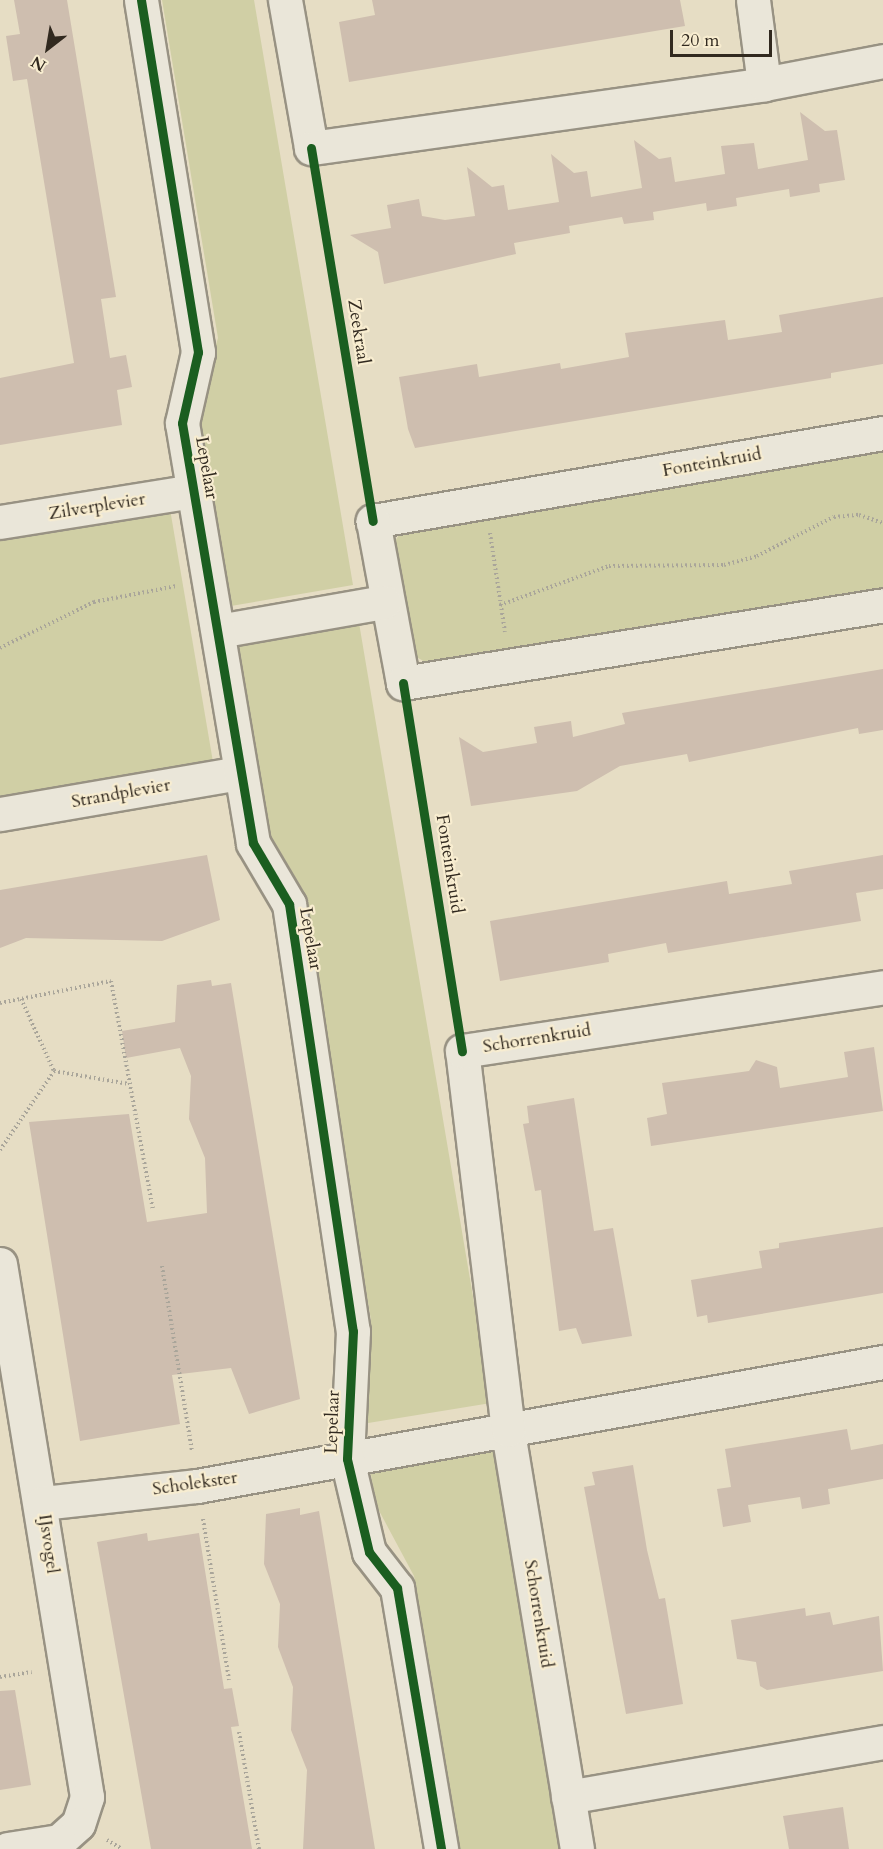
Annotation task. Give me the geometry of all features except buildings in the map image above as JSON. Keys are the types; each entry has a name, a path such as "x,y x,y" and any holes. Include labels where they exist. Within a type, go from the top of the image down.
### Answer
{"street":[{"name":"Lepelaar","path":"141,0 198,352 182,423 219,631 252,843 289,904 353,1331 346,1459 369,1552 397,1588 441,1849"},
{"path":"285,0 310,148 764,84 883,61"},
{"path":"753,0 764,84"},
{"name":"Fonteinkruid","path":"883,433 373,521 384,602 403,683 883,605"},
{"name":"Zilverplevier","path":"0,522 193,491"},
{"path":"219,631 384,602"},
{"name":"Strandplevier","path":"0,814 241,773"},
{"name":"Schorrenkruid","path":"577,1849 508,1431 462,1051 883,987"},
{"name":"IJsvogel","path":"0,1264 42,1503 87,1797 78,1824 59,1841 8,1849"},
{"path":"346,1459 883,1362"},
{"name":"Scholekster","path":"42,1503 197,1486 346,1459"},
{"path":"568,1797 883,1742"}],"path":[{"path":"488,501 491,560 511,666"},
{"path":"500,605 609,566 724,565 757,556 834,517 859,515 883,523"},
{"path":"0,648 94,602 209,579"},
{"path":"0,1003 111,981 153,1210"},
{"path":"21,999 54,1071"},
{"path":"54,1071 129,1084"},
{"path":"0,1150 54,1071"},
{"path":"239,1732 259,1849"}],"green space":[{"path":"162,0 254,0 353,585 225,607 195,417 218,338"},
{"path":"883,446 883,593 432,666 406,651 389,551 405,525"},
{"path":"170,509 213,762 0,801 0,534"},
{"path":"358,617 491,1403 362,1424 362,1367 371,1320 298,889 268,846 230,639"},
{"path":"496,1434 566,1849 460,1849 414,1576 376,1505 368,1456"}],"cycle path":[{"path":"141,0 198,352 182,423 253,843 289,904 353,1331 347,1459 369,1552 397,1588 441,1849"},
{"name":"Zeekraal","path":"311,148 373,521"},
{"path":"403,683 462,1051"}]}
